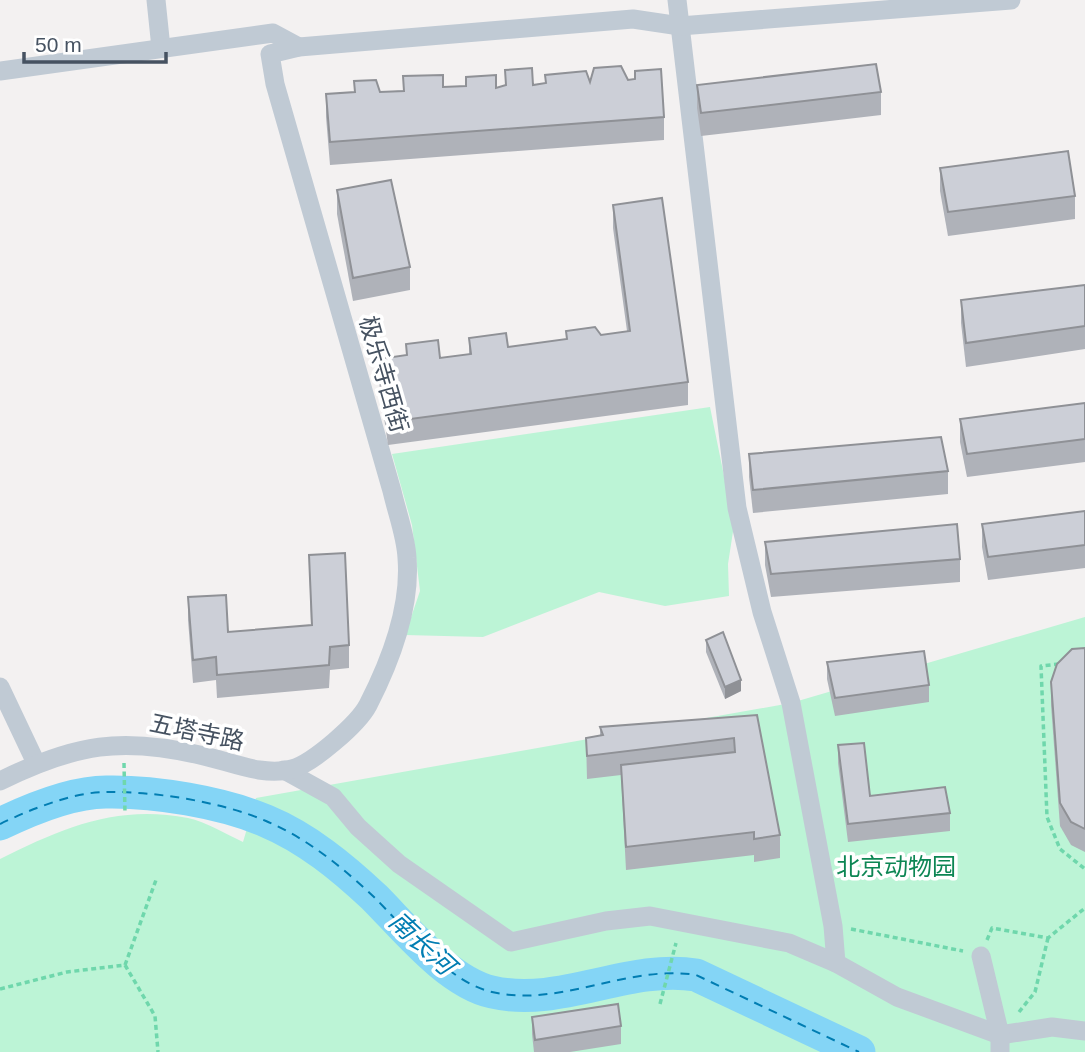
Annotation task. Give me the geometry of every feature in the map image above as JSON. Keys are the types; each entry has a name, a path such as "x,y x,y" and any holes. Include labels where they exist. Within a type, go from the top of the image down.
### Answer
{"street":[{"path":"156,0 160,48"},
{"path":"677,0 737,508 762,612 791,703 833,926 836,962"},
{"path":"0,71 274,33 299,47 633,19 680,26 1011,0"},
{"name":"极乐寺西街","path":"284,770 293,769 331,745 367,707 400,620 406,597 407,558 393,491 275,84 270,54 299,47"},
{"path":"0,687 36,763"},
{"name":"五塔寺路","path":"0,781 36,763 85,748 124,744 163,747 270,771 284,770"},
{"path":"284,770 333,797 358,827 399,864 511,942 606,921 650,916 789,943 836,962 897,998 1000,1043 1052,1027 1085,1031"},
{"path":"981,956 1000,1043"}],"path":[{"path":"1063,664 1041,666 1047,817 1060,849 1085,869"},
{"path":"124,744 125,814"},
{"path":"125,965 156,880"},
{"path":"1000,1043 1035,992 1048,938 1085,908"},
{"path":"833,926 981,956 992,928 1048,938"},
{"path":"660,1004 676,943"},
{"path":"0,989 67,972 125,965"},
{"path":"125,965 155,1016 159,1052"}],"green space":[{"path":"710,407 734,525 728,564 729,596 665,606 599,592 483,637 405,635 420,591 412,525 392,454"},
{"name":"北京动物园","path":"1085,617 1085,1052 0,1052 0,859 68,829 114,817 162,814 195,820 243,842 256,798 791,703"}],"building":[{"path":"876,64 881,92 701,113 697,85"},
{"path":"621,66 628,80 635,79 635,71 661,69 664,117 330,142 326,94 355,92 354,81 376,80 380,92 404,91 403,76 443,75 443,87 466,86 466,77 496,75 496,88 506,85 505,70 532,68 533,85 546,83 545,75 586,71 590,82 594,68"},
{"path":"1068,151 1075,196 948,212 940,168"},
{"path":"391,180 410,267 353,278 337,190"},
{"path":"662,198 688,382 388,422 379,359 407,355 406,344 438,340 440,358 471,354 469,338 506,333 508,347 567,339 566,331 595,327 601,335 630,331 613,205"},
{"path":"1085,285 1085,326 966,343 961,300"},
{"path":"1085,403 1085,439 967,454 960,419"},
{"path":"941,437 948,471 753,490 749,454"},
{"path":"1085,511 1085,545 988,557 982,524"},
{"path":"957,524 960,559 771,574 765,542"},
{"path":"345,553 349,645 330,647 329,665 217,675 216,657 193,660 188,597 226,595 228,632 312,625 309,555"},
{"path":"723,632 741,680 725,687 706,640"},
{"path":"1085,648 1085,829 1071,822 1060,803 1051,682 1057,664 1072,649"},
{"path":"924,651 929,685 835,698 827,662"},
{"path":"757,715 780,835 754,839 754,832 626,847 621,765 735,752 734,738 587,756 586,738 603,735 600,727"},
{"path":"864,743 870,796 945,787 950,813 848,824 838,745"},
{"path":"618,1004 621,1026 535,1040 532,1017"}],"waterway":[{"name":"南长河","path":"0,824 52,803 80,795 106,792 166,796 229,808 281,828 324,854 374,897 428,953 476,986 492,992 543,995 645,975 696,975 859,1052"}],"ferry route":[{"path":"0,824 52,803 80,795 106,792 166,796 229,808 281,828 324,854 374,897 428,953 476,986 492,992 543,995 645,975 696,975 859,1052"}]}
